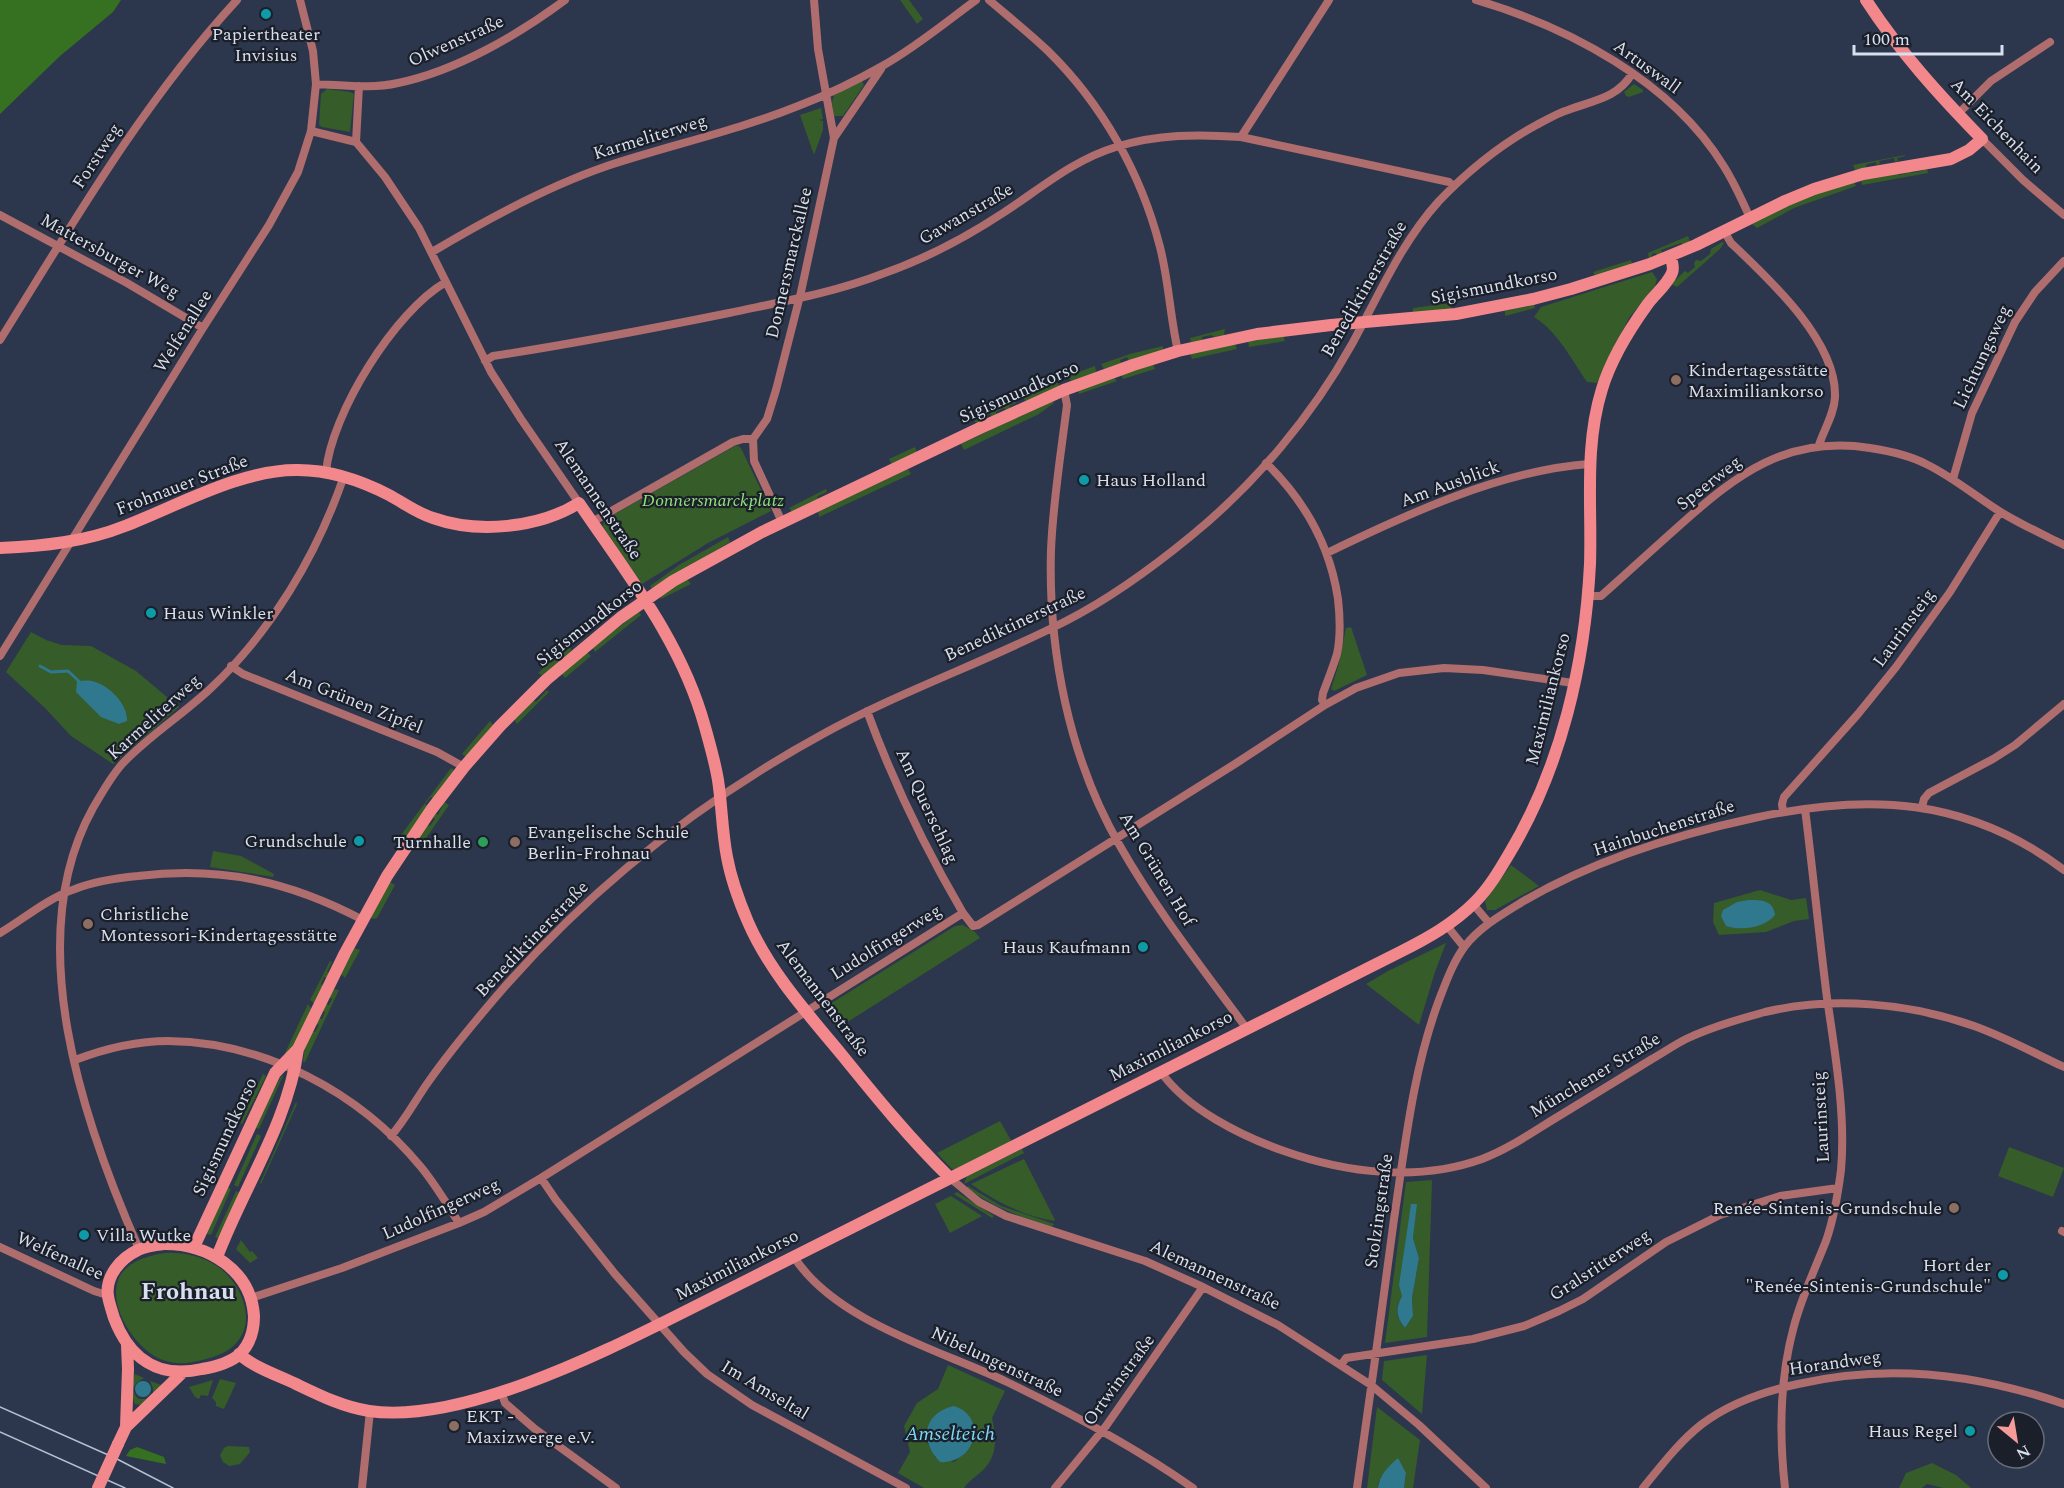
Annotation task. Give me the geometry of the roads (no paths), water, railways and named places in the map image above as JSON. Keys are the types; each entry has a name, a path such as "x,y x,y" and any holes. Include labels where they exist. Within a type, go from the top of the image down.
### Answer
{"street":[{"name":"Forstweg","path":"0,340 131,134 173,75 237,0"},
{"name":"Welfenallee","path":"0,656 233,282 298,172 311,131 316,84 313,51 300,0"},
{"name":"Olwenstraße","path":"316,84 359,86 398,84 440,70 511,35 565,0"},
{"name":"Donnersmarckallee","path":"753,439 767,419 800,298 834,138 818,49 814,0"},
{"name":"Karmeliterweg","path":"432,252 511,208 586,174 747,124 826,94 883,66 976,0"},
{"path":"989,0 1030,34 1068,72 1120,146 1142,194 1160,247 1178,351"},
{"path":"1241,137 1329,0"},
{"name":"Artuswall","path":"1476,0 1568,35 1632,74 1663,97 1703,138 1722,164 1750,218"},
{"name":"Am Eichenhain","path":"1866,0 1900,49 1982,139 2023,180 2062,210"},
{"path":"1959,113 1991,81 2050,42"},
{"name":"Karmeliterweg","path":"834,138 883,66"},
{"name":"Benediktinerstraße","path":"391,1136 447,1058 508,983 558,931 659,840 720,797 822,734 867,711 1053,627 1116,591 1150,568 1208,521 1266,463 1321,392 1350,347 1399,255 1436,204 1479,163 1510,141 1564,111 1615,93 1632,74"},
{"path":"311,131 356,142 359,86"},
{"name":"Gawanstraße","path":"485,361 493,357 638,331 842,288 912,263 979,229 1072,167 1100,153 1153,138 1208,134 1241,137 1449,182 1454,186"},
{"name":"Sigismundkorso","path":"194,1246 275,1074 298,1049 363,920 412,837 464,767 500,726 546,680 593,639 645,600 729,549 782,522 1064,390 1133,365 1178,351 1275,331 1455,314 1533,299 1593,283 1670,256 1794,197 1856,175 1951,159 1969,150 1982,139"},
{"name":"Alemannenstraße","path":"356,142 408,210 432,252 485,361 521,419 645,600 672,644 694,693 713,757 727,858 748,921 769,961 806,1011 876,1096 950,1178 979,1202 1006,1216 1145,1262 1203,1287 1278,1325 1371,1385 1419,1425 1486,1488"},
{"name":"Mattersburger Weg","path":"0,215 128,283 203,328"},
{"path":"1724,231 1731,243 1790,303 1806,324 1825,357 1834,384 1835,398 1830,422 1819,446"},
{"name":"Maximiliankorso","path":"239,1354 252,1363 330,1399 350,1407 370,1411 421,1411 458,1404 501,1391 592,1357 660,1324 1400,952 1447,926 1473,903 1499,871 1534,808 1551,767 1573,683 1585,621 1590,560 1589,464 1594,423 1602,388 1619,349 1638,318 1671,275 1673,267 1670,256"},
{"name":"Lichtungsweg","path":"1953,479 1972,413 2015,322 2041,285 2064,261"},
{"path":"326,472 328,454 339,422 366,370 382,346 416,308 446,282"},
{"name":"Am Grünen Hof","path":"1064,390 1066,405 1051,548 1053,627 1073,730 1085,768 1116,838 1172,927 1247,1029"},
{"path":"592,522 733,442 753,439 754,461 782,522"},
{"name":"Speerweg","path":"1588,596 1601,596 1700,507 1737,478 1764,462 1819,446 1859,446 1886,450 1927,464 2000,512 2064,545"},
{"path":"1266,463 1304,507 1328,553 1336,590 1340,630 1337,652 1323,693 1322,700 1325,705"},
{"name":"Am Ausblick","path":"1328,553 1375,530 1464,494 1540,472 1589,464"},
{"name":"Frohnauer Straße","path":"0,548 71,542 123,527 209,491 250,477 297,470 344,476 369,485 434,519 470,526 522,523 560,513 579,503"},
{"name":"Karmeliterweg","path":"139,1249 85,1103 67,1027 62,986 60,936 64,893 71,856 104,788 122,764 186,712 231,666 281,604 314,550 344,476"},
{"name":"Laurinsteig","path":"1782,812 1785,797 1858,714 1933,618 2000,512"},
{"name":"Am Grünen Zipfel","path":"231,666 243,674 437,752 464,767"},
{"name":"Ludolfingerweg","path":"250,1298 352,1265 484,1212 963,913 973,926 978,925 1325,705 1356,688 1380,678 1431,669 1473,669 1573,683"},
{"path":"1922,807 1929,792 2015,745 2064,704"},
{"name":"Am Querschlag","path":"867,711 886,763 910,815 963,913"},
{"name":"Hainbuchenstraße","path":"1481,930 1548,888 1646,848 1735,822 1832,805 1887,803 1922,807 1962,818 2014,838 2064,870"},
{"name":"Laurinsteig","path":"1785,1488 1781,1434 1784,1387 1793,1327 1826,1239 1838,1188 1842,1150 1841,1122 1805,809"},
{"path":"0,933 64,893 97,883 166,873 226,874 298,891 363,920"},
{"path":"1473,903 1489,923"},
{"path":"1447,926 1464,947"},
{"name":"Stolzingstraße","path":"1357,1488 1407,1130 1426,1043 1446,982 1464,947 1481,930"},
{"name":"Münchener Straße","path":"1161,1072 1169,1083 1212,1117 1268,1146 1302,1158 1336,1166 1367,1171 1423,1172 1454,1167 1497,1152 1686,1039 1731,1022 1767,1012 1803,1006 1883,1005 1936,1015 1979,1028 2064,1066"},
{"path":"75,1060 111,1048 166,1041 227,1047 295,1070 352,1103 391,1136 421,1167 459,1223"},
{"name":"Sigismundkorso","path":"217,1257 281,1113 295,1070 298,1049"},
{"name":"Im Amseltal","path":"541,1178 615,1274 684,1352 707,1374 734,1394 906,1488"},
{"name":"Gralsritterweg","path":"1341,1365 1346,1358 1473,1339 1524,1326 1584,1299 1659,1246 1720,1215 1780,1196 1838,1188"},
{"path":"165,1244 194,1246 217,1257 237,1273 250,1298 254,1329 249,1342 239,1354 214,1366 183,1372 167,1370 140,1358 127,1345 117,1325 107,1295 114,1271 128,1256 139,1249 165,1244"},
{"name":"Welfenallee","path":"0,1247 107,1295"},
{"name":"Nibelungenstraße","path":"794,1257 801,1268 822,1289 885,1329 1007,1382 1102,1432 1193,1488"},
{"name":"Ortwinstraße","path":"1055,1488 1102,1432 1203,1287"},
{"path":"126,1427 127,1345"},
{"path":"98,1488 126,1427 183,1372"},
{"name":"Horandweg","path":"1643,1488 1676,1449 1702,1425 1730,1407 1784,1387 1853,1374 1927,1373 1984,1381 2030,1392 2064,1404"},
{"path":"501,1391 505,1403 535,1429 616,1488"},
{"path":"362,1488 370,1411"}],"water":[{"path":"77,681 92,681 111,691 121,702 127,721 119,724 101,717 76,692"},
{"path":"1749,900 1769,904 1775,915 1759,926 1739,928 1726,926 1721,916 1723,910 1737,902"},
{"path":"1411,1204 1417,1204 1413,1238 1419,1258 1412,1298 1413,1316 1405,1328 1398,1316 1398,1305 1402,1296 1399,1285"},
{"path":"143,1381 151,1389 143,1397 135,1389"},
{"name":"Amselteich","path":"954,1406 965,1412 972,1420 973,1439 962,1456 952,1461 940,1462 929,1445 927,1429 930,1421 936,1415"},
{"path":"1398,1458 1406,1473 1404,1488 1378,1488 1383,1475"}],"waterway":[{"path":"40,666 51,672 68,671 82,684"}],"tram line":[{"path":"0,1407 115,1458 173,1488"},
{"path":"0,1432 125,1488"}],"place":[{"name":"Papiertheater Invisius","path":"266,14"},
{"name":"Kindertagesstätte Maximiliankorso","path":"1676,380"},
{"name":"Haus Holland","path":"1084,480"},
{"name":"Haus Winkler","path":"151,613"},
{"name":"Grundschule","path":"359,841"},
{"name":"Turnhalle","path":"483,842"},
{"name":"Evangelische Schule Berlin-Frohnau","path":"515,842"},
{"name":"Christliche Montessori-Kindertagesstätte","path":"88,924"},
{"name":"Haus Kaufmann","path":"1143,947"},
{"name":"Renée-Sintenis-Grundschule","path":"1954,1208"},
{"name":"Villa Wutke","path":"84,1235"},
{"name":"Hort der \"Renée-Sintenis-Grundschule\"","path":"2003,1275"},
{"name":"EKT - Maxizwerge e.V.","path":"454,1426"},
{"name":"Haus Regel","path":"1970,1431"}],"district":[{"name":"Frohnau","path":"188,1292"}],"park label":[{"name":"Donnersmarckplatz","path":"713,500"}]}
